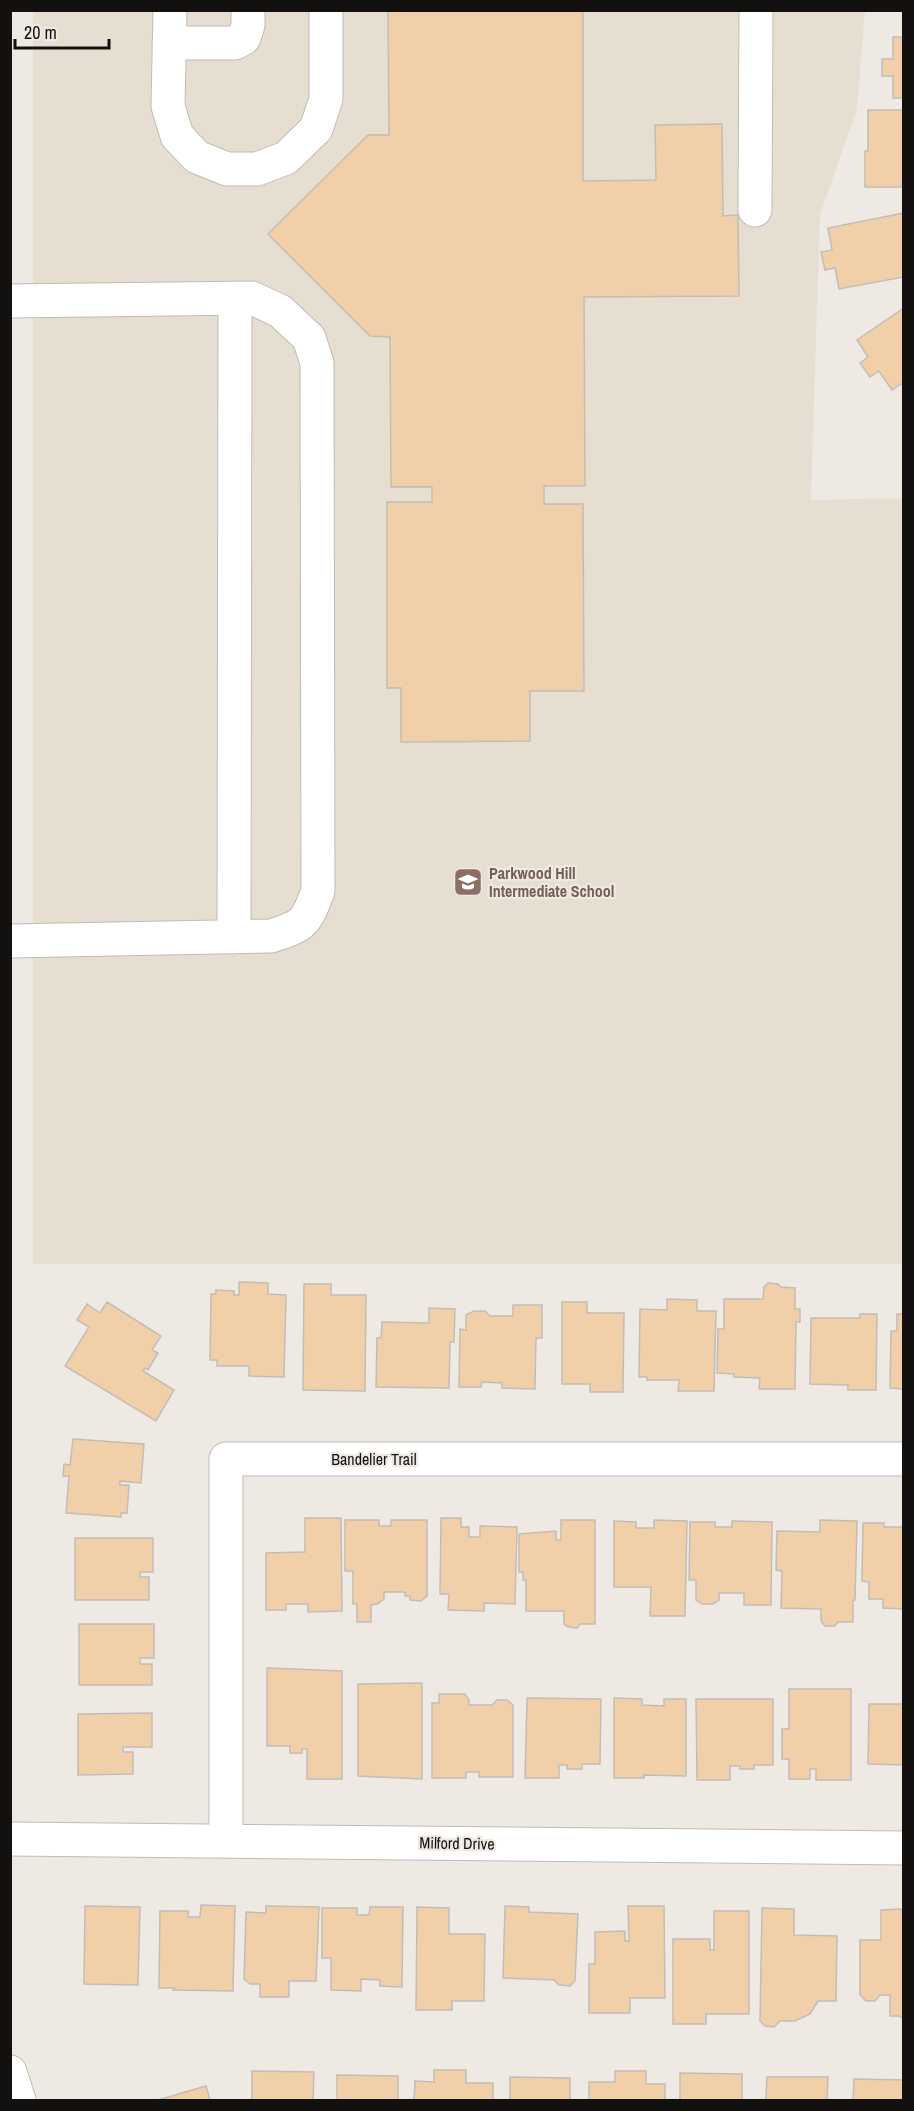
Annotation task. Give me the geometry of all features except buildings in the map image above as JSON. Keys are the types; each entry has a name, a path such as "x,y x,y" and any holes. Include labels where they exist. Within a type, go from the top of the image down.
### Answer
{"street":[{"path":"170,10 168,106 177,136 197,158 227,169 257,169 286,159 316,129 326,99 326,10"},
{"path":"169,43 235,43 244,38 248,25 248,10"},
{"path":"755,210 756,10"},
{"path":"234,937 235,298"},
{"path":"10,301 252,298 280,311 309,338 317,363 318,891 311,910 298,928 271,936 10,941"},
{"name":"Bandelier Trail","path":"226,1841 226,1459 903,1459"},
{"name":"Milford Drive","path":"10,1839 903,1848"},
{"path":"10,2072 20,2100"}],"shaded area":[{"name":"Parkwood Hill Intermediate School","path":"33,11 865,11 857,109 820,215 811,500 903,498 903,1264 33,1264"}],"place":[{"name":"Parkwood Hill Intermediate School","path":"468,882"}]}
